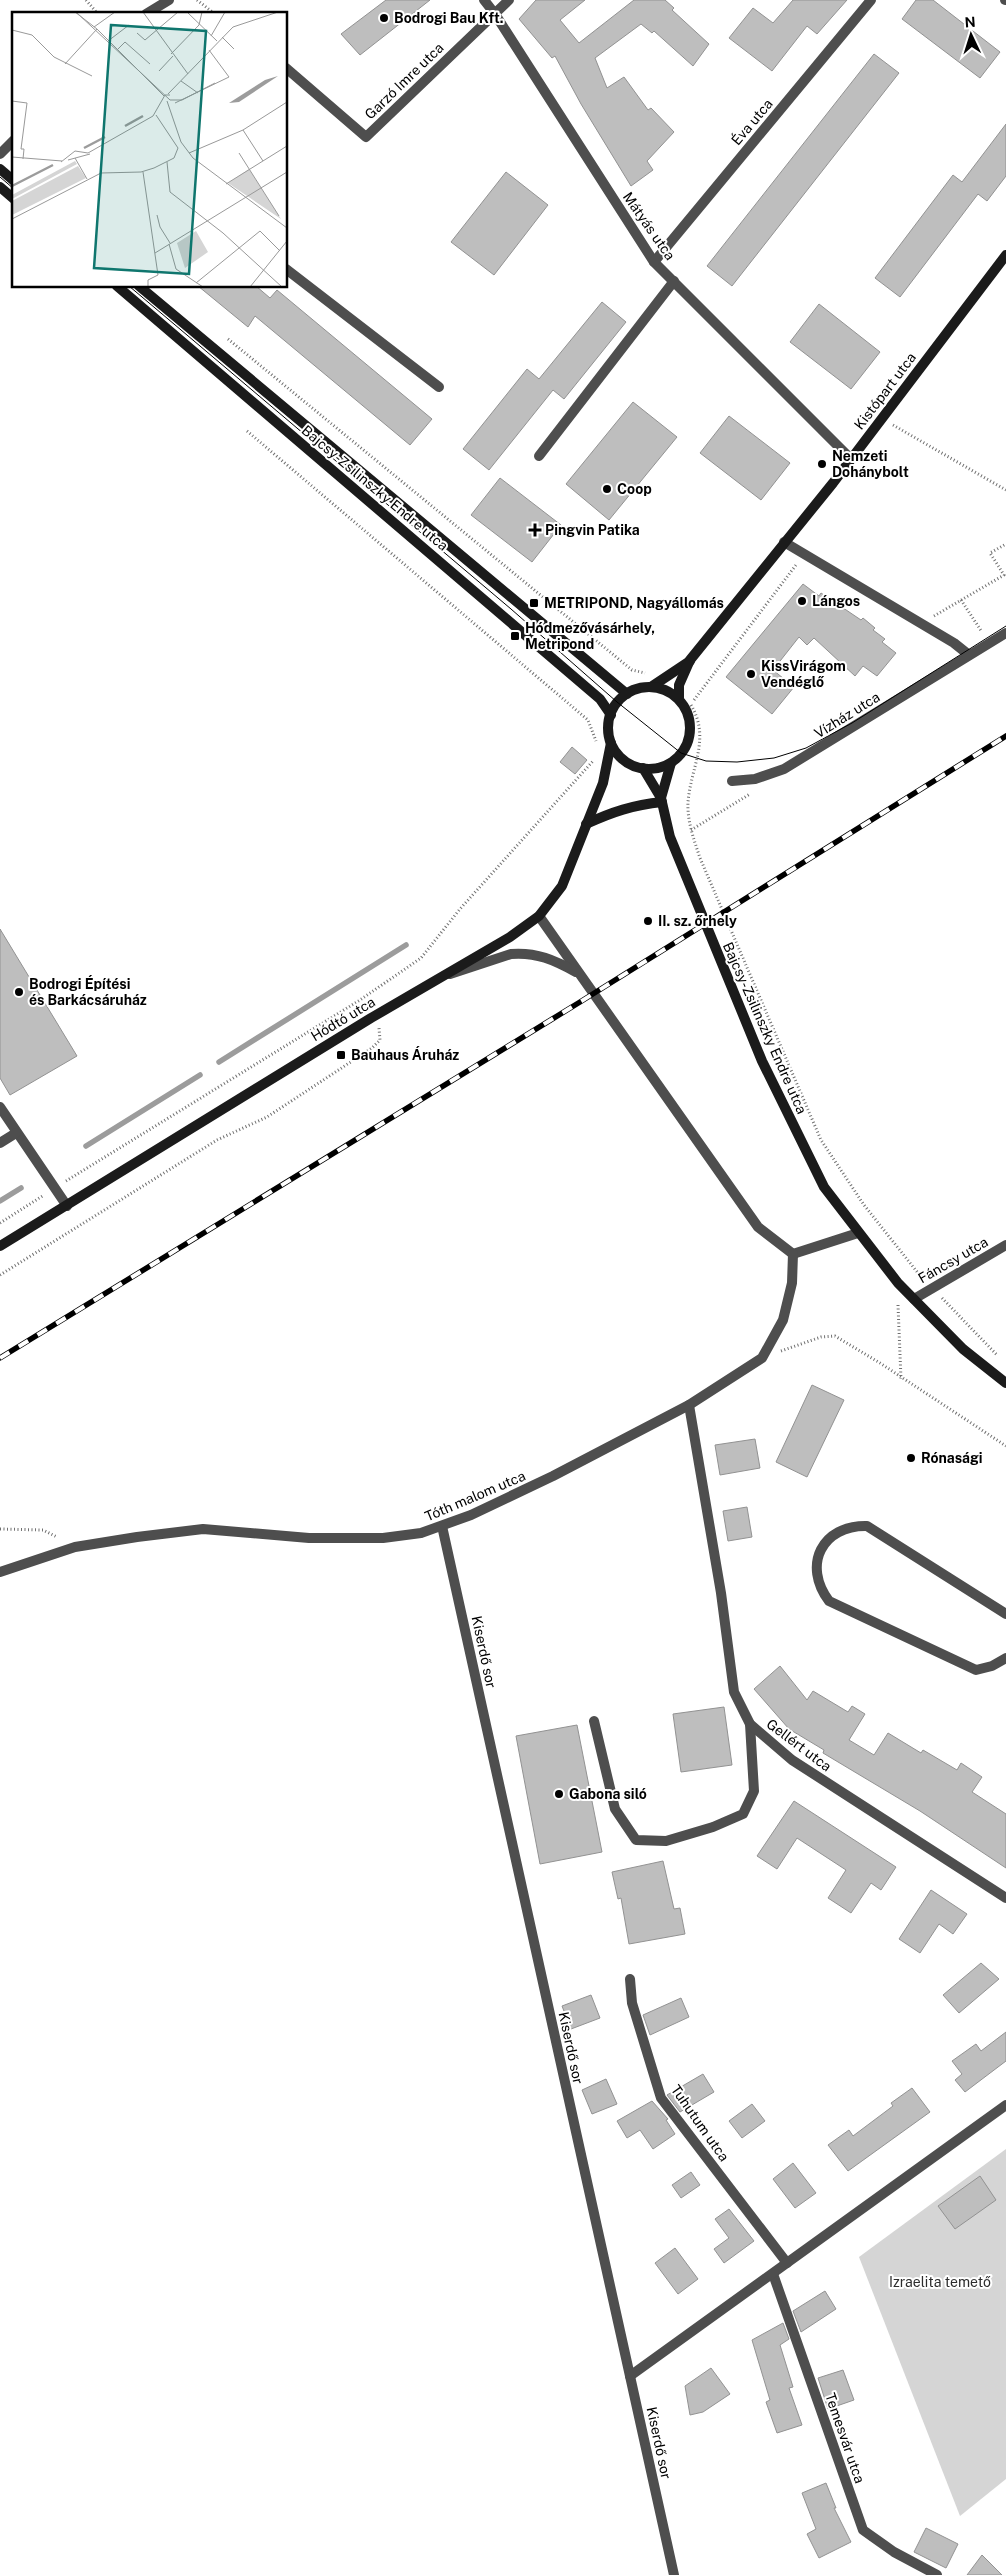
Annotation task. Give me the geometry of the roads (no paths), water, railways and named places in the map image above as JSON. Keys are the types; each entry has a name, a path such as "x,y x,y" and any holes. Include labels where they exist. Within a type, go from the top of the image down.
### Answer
{"street":[{"path":"149,12 169,0"},
{"name":"Mátyás utca","path":"484,0 495,14 654,262 851,459"},
{"path":"495,14 509,0"},
{"name":"Éva utca","path":"654,262 871,0"},
{"name":"Garzó Imre utca","path":"288,70 366,137 495,14"},
{"path":"0,154 12,142"},
{"path":"0,169 12,178"},
{"path":"0,187 12,197"},
{"name":"Kistópart utca","path":"678,698 680,685 690,660 851,459 1006,256"},
{"path":"288,271 439,387"},
{"path":"539,456 674,281"},
{"name":"Bajcsy-Zsilinszky Endre utca","path":"119,288 600,699 610,715"},
{"name":"Bajcsy-Zsilinszky Endre utca","path":"141,288 627,694"},
{"path":"784,542 969,655"},
{"name":"Vízház utca","path":"732,780 755,779 784,769 1006,633"},
{"name":"Kistópart utca","path":"651,687 690,660"},
{"path":"651,687 664,690 678,698 689,717 690,730 688,742 681,753 670,763 657,768 643,768 630,763 618,755 611,743 608,729 610,715 618,702 627,694 639,688 651,687"},
{"name":"Hódtó utca","path":"0,1246 372,1018 510,937 539,916 562,886 603,783 611,743"},
{"name":"Bajcsy-Zsilinszky Endre utca","path":"661,800 670,763"},
{"name":"Bajcsy-Zsilinszky Endre utca","path":"643,768 661,800 670,837 762,1061 824,1187 898,1283 963,1349 1006,1383"},
{"path":"586,824 635,804 661,800"},
{"path":"539,916 758,1228 793,1254 858,1233"},
{"path":"442,977 511,954 521,953 546,956 578,972"},
{"path":"0,1107 67,1206"},
{"path":"0,1143 16,1133"},
{"name":"Fáncsy utca","path":"914,1299 1006,1245"},
{"name":"Tóth malom utca","path":"0,1572 75,1547 203,1529 309,1538 383,1538 421,1533 472,1515 554,1476 689,1405 762,1358 783,1320 792,1283 793,1254"},
{"name":"Gellért utca","path":"689,1405 721,1593 734,1692 750,1724 792,1760 1006,1898"},
{"path":"1006,1614 867,1526 853,1525 839,1530 828,1539 816,1561 817,1578 821,1590 829,1601 976,1670 992,1666 1006,1658"},
{"name":"Kiserdő sor","path":"442,1526 674,2575"},
{"path":"594,1721 615,1809 636,1840 666,1841 713,1828 743,1814 754,1791 750,1724"},
{"name":"Tuhutum utca","path":"630,1979 632,2003 662,2098 787,2263"},
{"path":"630,2376 1006,2105"},
{"name":"Temesvár utca","path":"773,2274 863,2530 894,2552 937,2575"}],"waterway":[{"path":"219,1062 406,945"},
{"path":"86,1146 200,1075"},
{"path":"0,1201 21,1188"}],"tram line":[{"path":"0,177 12,187"},
{"path":"131,288 511,609 617,702 681,753 706,761 737,762 774,758 806,748 852,723 1006,626"}],"railway":[{"path":"0,1358 580,1002 1006,736"}],"place":[{"name":"Bodrogi Bau Kft.","path":"384,18"},
{"name":"Nemzeti Dohánybolt","path":"822,464"},
{"name":"Coop","path":"607,489"},
{"name":"Pingvin Patika","path":"535,530"},
{"name":"Lángos","path":"802,601"},
{"name":"METRIPOND, Nagyállomás","path":"534,603"},
{"name":"Hódmezővásárhely, Metripond","path":"515,636"},
{"name":"KissVirágom Vendéglő","path":"751,674"},
{"name":"II. sz. őrhely","path":"648,921"},
{"name":"Bodrogi Építési és Barkácsáruház","path":"19,992"},
{"name":"Bauhaus Áruház","path":"341,1055"},
{"name":"Rónasági","path":"911,1458"},
{"name":"Gabona siló","path":"559,1794"}],"park label":[{"name":"Izraelita temető","path":"940,2282"}]}
